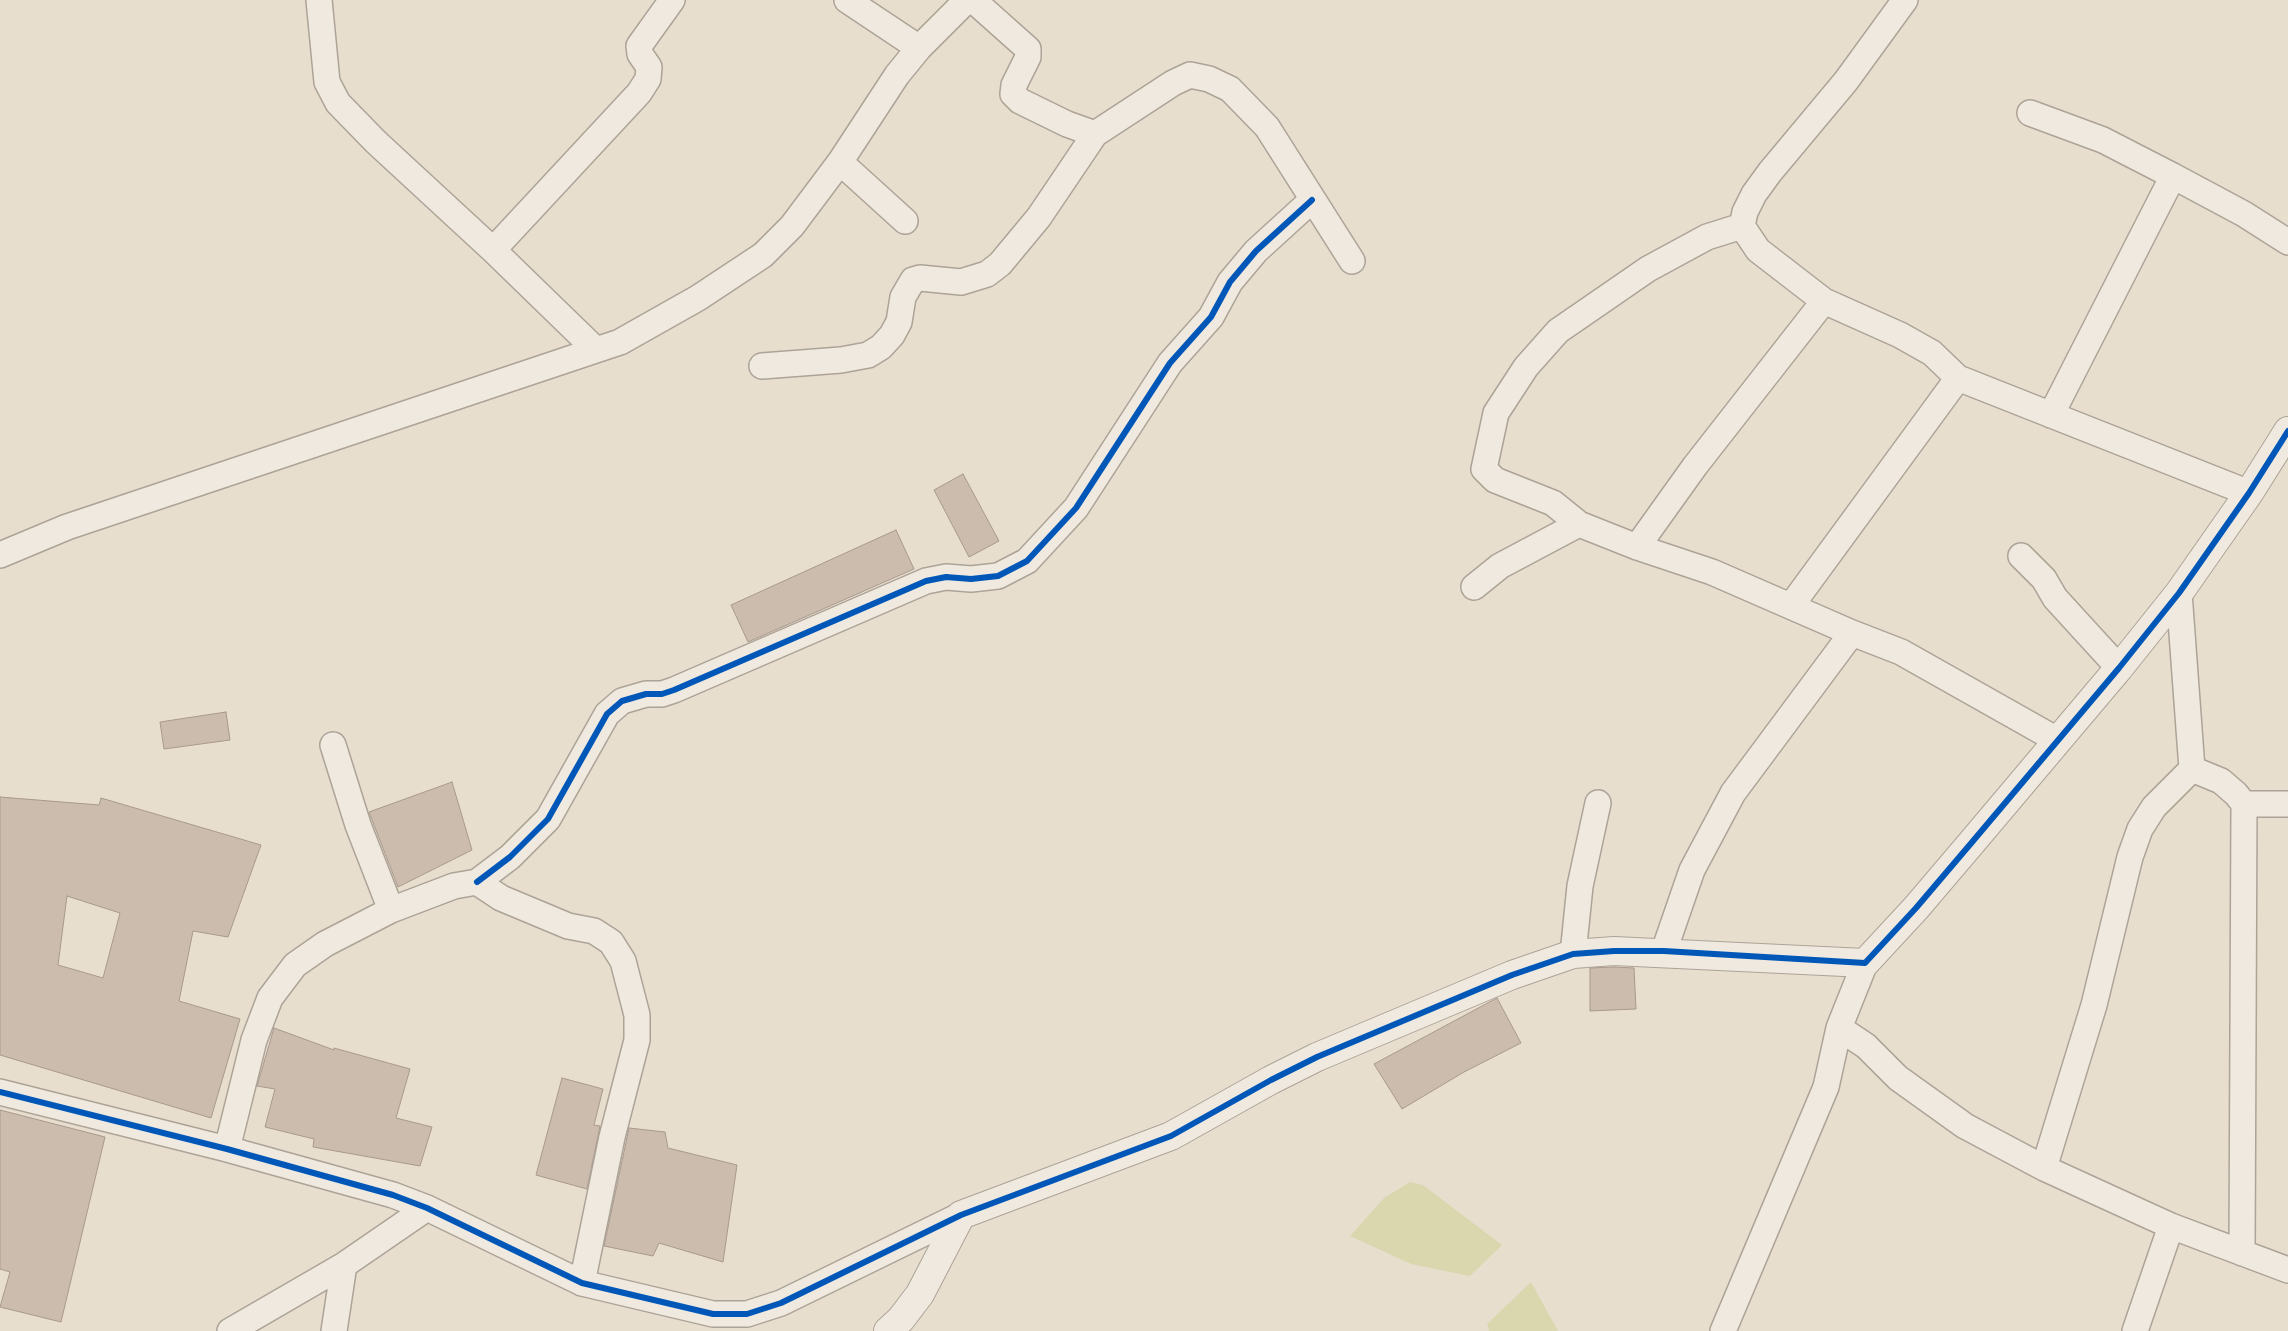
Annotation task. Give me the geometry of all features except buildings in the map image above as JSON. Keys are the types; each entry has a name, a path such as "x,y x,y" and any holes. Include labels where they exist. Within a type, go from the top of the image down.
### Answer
{"street":[{"path":"319,0 327,82 338,103 376,142 493,250 596,350"},
{"path":"493,250 639,93 648,79 648,66 640,54 639,46 672,0"},
{"path":"847,0 918,48"},
{"path":"0,555 67,527 620,342 698,298 763,255 792,226 840,162 897,74 918,48 967,0"},
{"path":"973,0 1028,49 1028,57 1014,85 1013,94 1020,101 1067,124 1095,134"},
{"path":"1905,0 1846,81 1754,194 1745,212 1742,226 1758,250 1824,301 1900,335 1932,353 1958,378 2249,493"},
{"path":"762,366 828,362 868,355 881,348 892,335 899,322 903,297 913,280 920,278 962,282 987,274 1000,264 1039,218 1095,134 1173,83 1190,75 1209,79 1230,89 1267,127 1352,261"},
{"path":"2030,113 2103,140 2244,214 2288,242"},
{"path":"840,162 905,221"},
{"path":"2051,415 2173,176"},
{"path":"227,1149 254,1040 270,998 296,965 324,944 391,910 454,886 477,882 510,857 548,819 607,714 622,701 646,694 662,694 674,690 926,581 946,577 971,579 998,576 1027,561 1076,508 1170,363 1211,317 1230,282 1256,251 1312,200"},
{"path":"1742,226 1707,238 1648,269 1558,331 1526,367 1496,413 1484,469 1495,480 1553,503 1579,524 1712,572 1852,633 1901,652 2057,740"},
{"path":"1636,546 1694,466 1824,301"},
{"path":"1790,606 1958,378"},
{"path":"1723,1331 1826,1087 1839,1028 1865,963 1922,901 2119,668 2179,593 2249,493 2288,431"},
{"path":"1474,587 1500,566 1579,524"},
{"path":"2021,556 2044,579 2055,598 2119,668"},
{"path":"2044,1168 2094,1005 2130,857 2140,829 2154,807 2192,769 2179,593"},
{"path":"1664,952 1692,870 1733,793 1852,633"},
{"path":"333,745 358,825 391,910"},
{"path":"2192,769 2220,781 2236,794 2244,804 2242,1253"},
{"path":"1573,954 1580,886 1598,803"},
{"path":"2244,804 2288,804"},
{"path":"477,882 502,898 568,926 594,931 611,942 623,961 637,1015 637,1040 612,1137 582,1283"},
{"path":"0,1092 227,1149 393,1195 427,1208 582,1283 713,1314 747,1314 781,1303 961,1215 1171,1136 1271,1080 1318,1057 1486,986 1573,954 1614,951 1664,952 1865,963"},
{"path":"1839,1028 1866,1046 1898,1078 1965,1126 2044,1168 2171,1226 2288,1270"},
{"path":"230,1331 344,1265 427,1208"},
{"path":"888,1331 901,1319 920,1294 961,1215"},
{"path":"2135,1331 2171,1226"},
{"path":"334,1331 344,1265"}],"shaded area":[{"path":"1410,1182 1423,1185 1502,1245 1470,1276 1411,1264 1350,1236 1384,1198"},
{"path":"1531,1282 1558,1331 1489,1331 1487,1324"}],"cycle path":[{"path":"477,882 510,857 548,819 607,714 622,701 646,694 662,694 674,690 926,581 946,577 971,579 998,576 1027,561 1076,508 1170,363 1211,317 1230,282 1256,251 1312,200"},
{"path":"0,1092 227,1149 393,1195 427,1208 582,1283 713,1314 747,1314 781,1303 961,1215 1171,1136 1271,1080 1317,1057 1512,975 1573,954 1614,951 1664,951 1865,963 1916,908 1973,841 2119,668 2179,593 2249,493 2288,431"}]}
